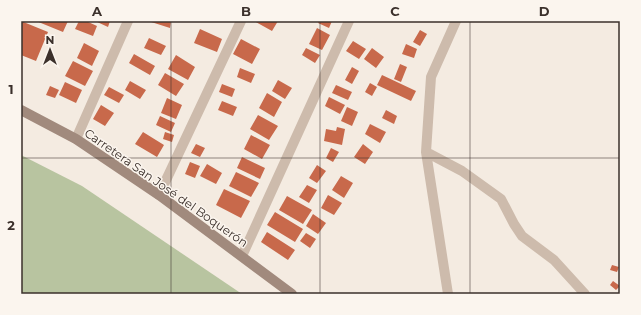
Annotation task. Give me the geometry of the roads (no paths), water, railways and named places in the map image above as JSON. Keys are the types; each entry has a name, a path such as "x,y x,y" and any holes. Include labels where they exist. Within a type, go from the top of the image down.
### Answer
{"street":[{"path":"76,139 128,21"},
{"path":"159,195 241,21"},
{"path":"242,256 349,21"},
{"path":"448,294 426,152 431,77 456,21"},
{"name":"Carretera San José del Boquerón","path":"21,110 76,139 159,195 292,294"},
{"path":"426,152 462,171 501,199 522,236 554,260 585,294"}]}
